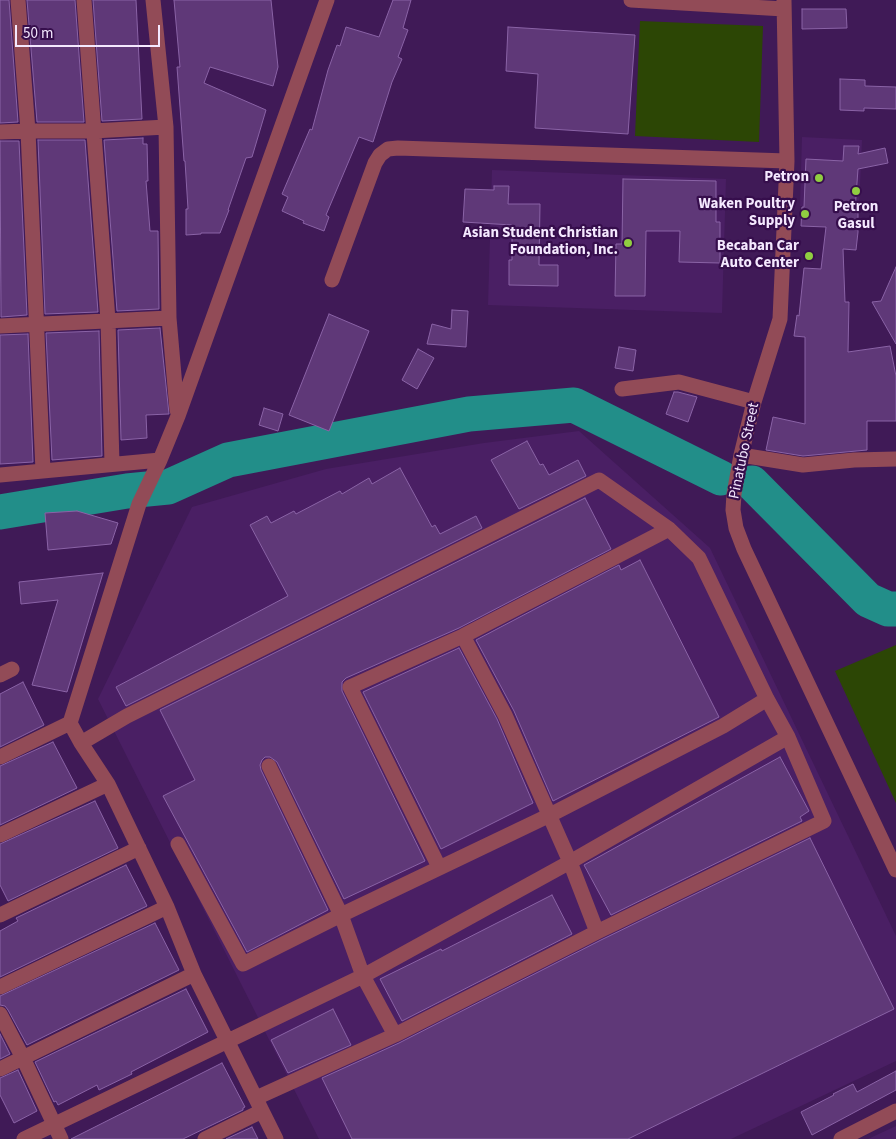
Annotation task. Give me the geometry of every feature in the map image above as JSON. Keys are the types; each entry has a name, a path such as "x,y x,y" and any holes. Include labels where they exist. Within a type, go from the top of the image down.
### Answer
{"street":[{"path":"18,0 28,131 43,471"},
{"path":"84,0 108,320 112,464"},
{"path":"153,0 166,127 169,318 178,416"},
{"path":"276,1139 194,974 167,908 108,784 70,723 139,504 178,416 327,0"},
{"path":"631,0 784,5"},
{"name":"Pinatubo Street","path":"784,5 787,160 780,319 754,402 741,455 734,494 736,528 744,549 896,870"},
{"path":"0,132 93,131 166,127"},
{"path":"332,280 375,163 380,154 388,149 787,160"},
{"path":"0,326 169,318"},
{"path":"622,389 679,382 754,402"},
{"path":"741,455 803,465 854,460 896,459"},
{"path":"0,475 160,460"},
{"path":"81,743 127,716 599,480 669,529 699,558 767,699 788,737 824,821 597,932 259,1104 205,1139"},
{"path":"439,868 350,687 463,636 669,529"},
{"path":"463,636 505,716 550,815 597,932"},
{"path":"178,844 244,964 341,915 550,815 723,726 767,699"},
{"path":"0,757 70,723"},
{"path":"24,1139 362,976 570,862 788,737"},
{"path":"269,766 341,915 362,976 395,1035"},
{"path":"0,835 108,784"},
{"path":"0,915 139,848"},
{"path":"0,987 167,908"},
{"path":"0,1069 194,974"},
{"path":"0,1014 61,1139"},
{"path":"844,1138 896,1111"}],"shaded area":[{"path":"802,137 862,140 859,208 800,206"},
{"path":"492,170 726,179 722,313 488,305"},
{"path":"579,431 710,548 896,936 896,1061 731,1139 319,1139 98,699 192,507 326,469 484,443"},
{"path":"896,1126 896,1139 868,1139"}],"green space":[{"path":"640,21 763,26 759,142 635,136"},
{"path":"896,645 896,803 835,671"}],"building":[{"path":"0,0 9,0 18,122 0,123"},
{"path":"27,0 75,0 84,122 37,122"},
{"path":"93,0 136,0 142,119 102,121"},
{"path":"174,0 271,0 278,67 273,86 210,67 204,83 266,110 252,157 246,158 220,233 186,235 186,209 188,209 177,67 180,67"},
{"path":"393,0 411,0 403,28 408,30 398,57 402,59 392,82 373,142 359,137 326,215 329,217 324,231 303,223 304,221 282,211 288,197 282,194 310,129 312,130 328,70 337,45 340,46 346,27 379,37"},
{"path":"802,9 846,9 847,28 802,29"},
{"path":"508,27 635,35 628,134 535,128 538,74 506,71"},
{"path":"840,79 865,80 865,86 896,87 896,109 864,108 864,111 840,110"},
{"path":"143,138 143,144 147,144 148,181 146,181 150,231 158,231 159,309 117,311 104,140"},
{"path":"38,140 85,140 98,312 45,314"},
{"path":"0,141 19,141 27,315 1,317"},
{"path":"844,146 859,146 858,154 885,148 888,163 858,169 855,210 858,211 856,250 843,249 845,302 849,302 848,352 890,346 896,376 896,421 867,421 867,450 803,456 766,450 773,417 805,424 805,337 794,336 797,315 799,316 804,268 821,269 826,227 801,226 802,207 804,207 806,159 843,161"},
{"path":"623,179 716,181 716,222 720,222 720,263 679,262 680,231 646,231 645,296 615,296 616,244 622,244"},
{"path":"494,186 509,186 508,204 540,204 539,265 558,265 558,286 509,285 509,260 512,260 512,225 463,222 465,189 494,190"},
{"path":"896,267 896,344 872,302 881,301"},
{"path":"452,310 468,311 466,347 427,344 432,324 451,329"},
{"path":"329,314 369,331 329,431 289,415"},
{"path":"160,328 169,414 146,415 147,438 121,440 118,330"},
{"path":"99,331 102,456 52,460 46,333"},
{"path":"28,334 33,462 0,464 0,335"},
{"path":"619,347 636,350 633,371 615,368"},
{"path":"418,349 434,358 417,389 402,380"},
{"path":"674,392 697,397 688,422 666,414"},
{"path":"264,408 283,414 278,431 259,425"},
{"path":"527,441 540,465 543,464 549,475 578,460 586,476 519,509 491,460"},
{"path":"400,468 432,527 435,525 440,534 476,516 482,528 126,706 116,687 288,596 250,525 267,516 271,523 294,511 296,514 340,491 342,494 369,478 372,484"},
{"path":"585,498 611,549 459,628 346,678 342,682 342,691 425,861 344,899 277,762 270,757 265,757 262,760 261,770 328,910 247,952 163,796 195,780 160,710"},
{"path":"77,511 118,523 111,544 48,550 45,513"},
{"path":"640,560 719,717 553,801 514,711 476,640 619,565 621,570"},
{"path":"103,573 67,692 32,685 58,600 21,604 19,582"},
{"path":"459,648 497,719 533,803 441,849 363,692"},
{"path":"23,682 44,725 0,747 0,694"},
{"path":"53,742 77,788 0,825 0,766"},
{"path":"780,757 809,811 800,817 802,821 611,915 584,865"},
{"path":"95,801 118,848 8,901 0,885 0,844"},
{"path":"810,838 894,1009 628,1139 352,1139 322,1078 399,1043 601,940"},
{"path":"126,865 147,906 0,977 0,931 18,921 16,918"},
{"path":"552,895 572,934 402,1021 380,979 441,949 442,951"},
{"path":"155,923 179,970 27,1045 8,1010 5,1006 0,1005 0,996"},
{"path":"186,989 208,1032 99,1090 97,1085 58,1105 56,1101 54,1102 35,1062"},
{"path":"333,1009 351,1045 288,1073 271,1040"},
{"path":"0,1034 10,1054 0,1059"},
{"path":"222,1063 245,1107 243,1110 183,1139 71,1139"},
{"path":"18,1070 37,1111 14,1123 0,1095 0,1078"},
{"path":"896,1071 896,1090 812,1135 801,1112 853,1084 857,1092"},
{"path":"252,1127 258,1139 226,1139"}],"waterway":[{"path":"0,512 127,491 168,487 228,460 469,414 574,405 721,478"},
{"path":"752,483 868,600 888,609 896,609"}],"place":[{"name":"Petron","path":"819,178"},
{"name":"Petron Gasul","path":"856,191"},
{"name":"Waken Poultry Supply","path":"805,214"},
{"name":"Asian Student Christian Foundation, Inc.","path":"628,243"},
{"name":"Becaban Car Auto Center","path":"809,256"}]}
